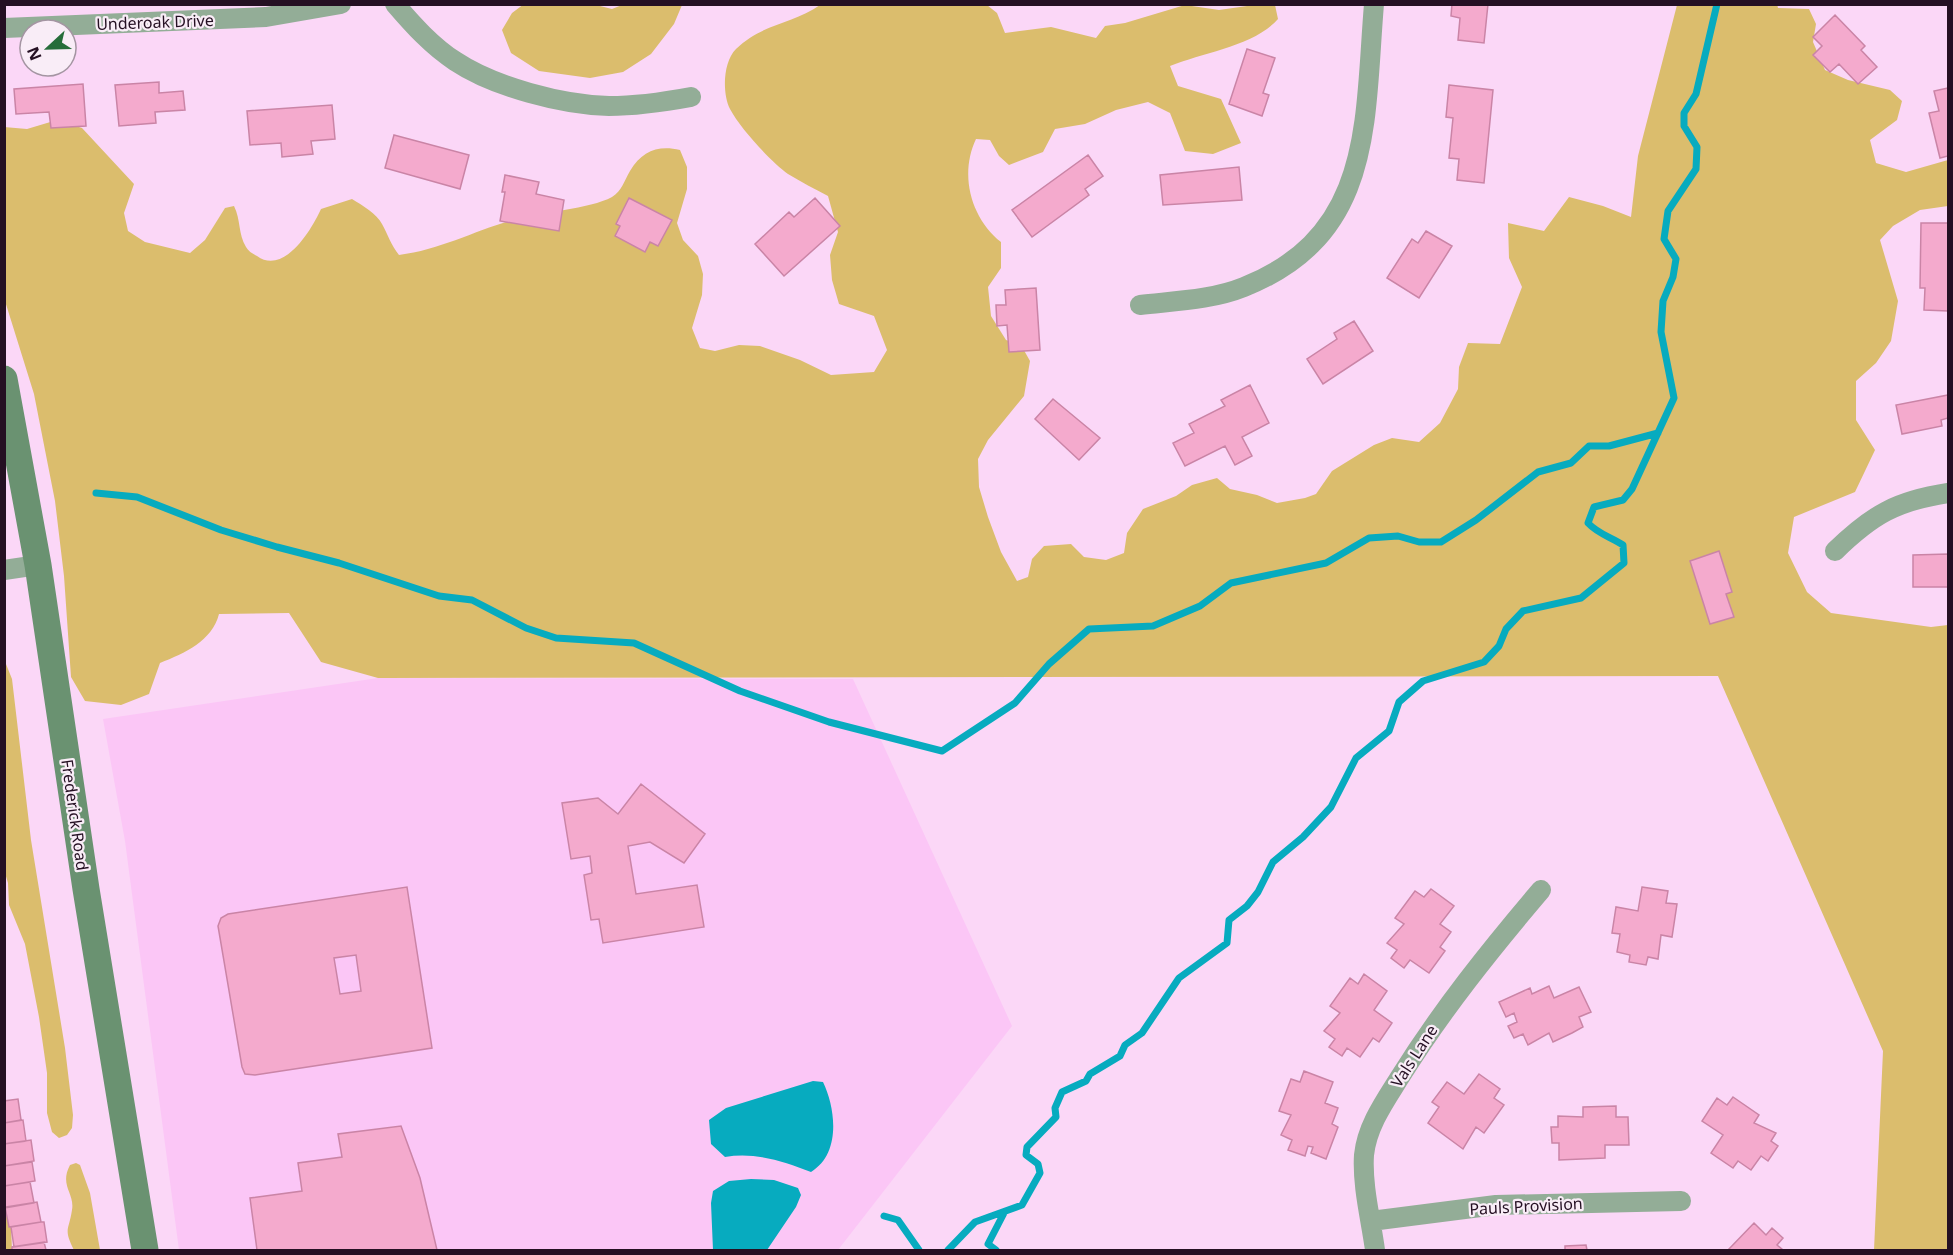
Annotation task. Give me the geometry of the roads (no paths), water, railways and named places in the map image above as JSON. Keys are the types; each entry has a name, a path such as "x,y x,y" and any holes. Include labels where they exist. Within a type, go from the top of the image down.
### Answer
{"main road":[{"name":"Frederick Road","path":"4,379 38,565 145,1251"}],"street":[{"name":"Underoak Drive","path":"4,28 266,17 341,4"},
{"path":"395,4 417,30 455,62 499,83 536,96 607,106 646,104 692,97"},
{"path":"1140,305 1208,296 1243,287 1279,269 1308,250 1333,218 1352,182 1362,140 1374,4"},
{"path":"1834,551 1863,524 1891,508 1948,493"},
{"path":"4,570 38,565"},
{"name":"Vals Lane","path":"1375,1251 1364,1171 1364,1153 1377,1114 1427,1034 1490,949 1540,890"},
{"name":"Pauls Provision","path":"1371,1221 1496,1205 1681,1201"}],"water":[{"path":"813,1081 823,1082 831,1105 833,1130 827,1154 821,1164 811,1172 769,1158 725,1157 711,1144 709,1120 726,1108"},
{"path":"774,1180 798,1188 801,1195 796,1207 767,1250 713,1250 711,1203 713,1191 729,1181"}],"waterway":[{"path":"948,1250 975,1222 1022,1205 1040,1173 1038,1164 1026,1155 1027,1147 1056,1117 1055,1108 1062,1092 1086,1081 1090,1074 1120,1056 1125,1045 1142,1033 1179,978 1227,943 1229,920 1247,906 1258,892 1273,862 1303,837 1331,807 1356,758 1389,731 1399,702 1423,681 1484,662 1499,646 1506,629 1523,611 1581,598 1624,563 1623,545 1600,533 1588,523 1594,507 1623,500 1632,489 1674,398 1661,332 1663,301 1673,277 1676,259 1664,239 1668,211 1696,169 1697,147 1684,126 1684,113 1696,94 1717,4"},
{"path":"96,493 137,497 221,530 339,563 439,596 472,600 526,628 556,638 634,643 740,691 829,722 942,751 1015,703 1049,664 1089,629 1153,626 1200,606 1231,583 1326,563 1369,538 1398,536 1419,542 1441,542 1476,520 1538,472 1571,463 1589,446 1609,446 1658,433"},
{"path":"996,1250 988,1244 1004,1213"},
{"path":"884,1216 898,1220 919,1250"}]}
